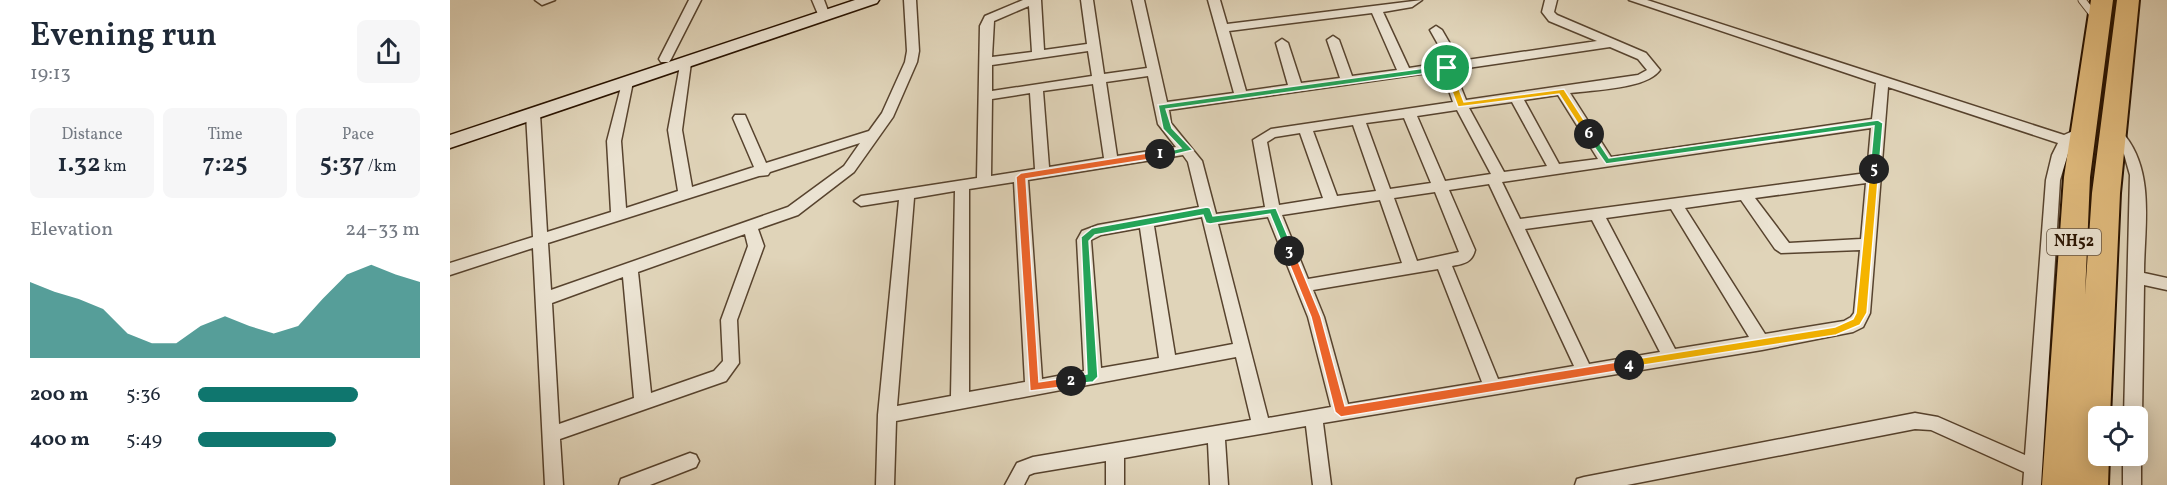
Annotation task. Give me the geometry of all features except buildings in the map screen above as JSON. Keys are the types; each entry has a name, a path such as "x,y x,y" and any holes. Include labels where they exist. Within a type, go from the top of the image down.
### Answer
{"highway":[{"name":"NH52","path":"2090,485 2106,194 2113,130 2112,6"},
{"name":"NH52","path":"2060,485 2077,177 2077,138 2112,6"}],"street":[{"path":"540,0 549,0"},
{"path":"665,59 695,0"},
{"path":"450,142 627,82 665,59 846,0"},
{"path":"450,127 648,70 685,63 821,8 871,0"},
{"path":"544,299 799,208 849,168 888,114 911,62 913,51 910,0"},
{"path":"984,182 987,22 1034,0 1038,55"},
{"path":"1087,0 1111,162"},
{"path":"1138,0 1167,129 1188,150 1195,161 1261,425"},
{"path":"1214,0 1241,96"},
{"path":"1222,28 1408,5 1416,0"},
{"path":"1341,412 1316,317 1273,210 1260,140 1270,133 1641,79 1650,75 1654,70 1642,56 1552,18 1548,12 1551,0"},
{"path":"1584,485 1915,421 1932,422 1946,428 2033,476 2053,180 2056,163 2077,138 1882,83 1635,0"},
{"path":"1376,9 1405,74"},
{"path":"1436,30 1452,67 1461,105 1497,177 1516,225 1585,372"},
{"path":"1333,40 1348,82"},
{"path":"1282,43 1296,89"},
{"path":"1161,107 1612,43"},
{"path":"985,62 1094,48"},
{"path":"685,63 675,130 686,195"},
{"path":"985,96 1154,71"},
{"path":"620,216 614,148 627,82"},
{"path":"1014,485 1023,469 1033,465 1216,432 1836,331 1857,322 1862,313 1882,83"},
{"path":"1036,89 1042,173"},
{"path":"1562,91 1606,161"},
{"path":"1516,97 1554,169"},
{"path":"1303,286 1412,269 1461,259 1466,255 1467,250 1409,113"},
{"path":"533,114 554,485"},
{"path":"740,118 763,171"},
{"path":"1358,120 1412,269"},
{"path":"1093,377 1084,240 1092,232 1146,222 1332,202 1878,123"},
{"path":"1305,128 1332,202"},
{"path":"2113,130 2132,151 2137,166 2133,406"},
{"path":"450,269 874,134"},
{"path":"861,201 1188,150"},
{"path":"1021,177 1034,388"},
{"path":"1516,225 1874,177"},
{"path":"960,402 962,186"},
{"path":"1745,194 1780,245 1786,249 1868,244"},
{"path":"885,485 887,416 907,195"},
{"path":"1675,204 1762,343"},
{"path":"1597,215 1671,358"},
{"path":"1146,222 1168,363"},
{"path":"552,434 720,376 728,370 732,358 729,320 756,246 750,227"},
{"path":"1443,262 1493,387"},
{"path":"630,269 643,403"},
{"path":"2135,277 2167,284"},
{"path":"887,416 1242,349"},
{"path":"1313,416 1322,485"},
{"path":"1216,432 1219,485"},
{"path":"1115,450 1115,485"},
{"path":"628,485 690,461"},
{"path":"2132,466 2132,485"}],"route":[{"path":"1447,68 1461,105 1562,91 1606,161 1878,123 1862,313 1857,322 1836,331 1341,412 1316,317 1273,210 1210,220 1207,211 1098,230 1086,236 1084,240 1093,377 1034,388 1021,177 1188,150 1167,129 1161,107 1447,68"}]}
